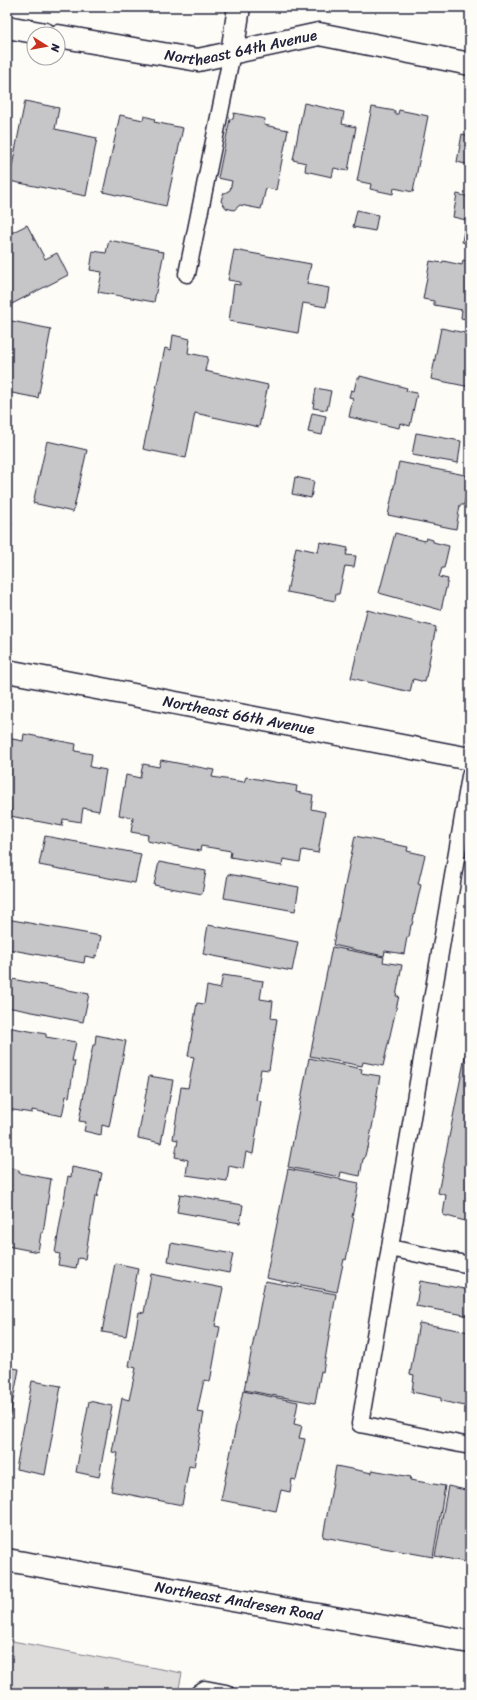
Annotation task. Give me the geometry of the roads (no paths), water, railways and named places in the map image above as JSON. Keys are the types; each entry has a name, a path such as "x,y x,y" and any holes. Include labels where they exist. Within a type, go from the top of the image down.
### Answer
{"street":[{"path":"232,53 239,7"},
{"path":"7,28 26,31"},
{"name":"Northeast 64th Avenue","path":"66,37 198,60 318,34 470,64"},
{"name":"Northeast 66th Avenue","path":"7,671 470,759"},
{"name":"Northeast Andresen Road","path":"7,1560 470,1642"}],"lane":[{"path":"187,274 232,53"},
{"path":"470,776 464,847 390,1248 360,1424 470,1446"},
{"path":"390,1248 470,1265"},
{"path":"200,1693 205,1689 226,1693"}]}
